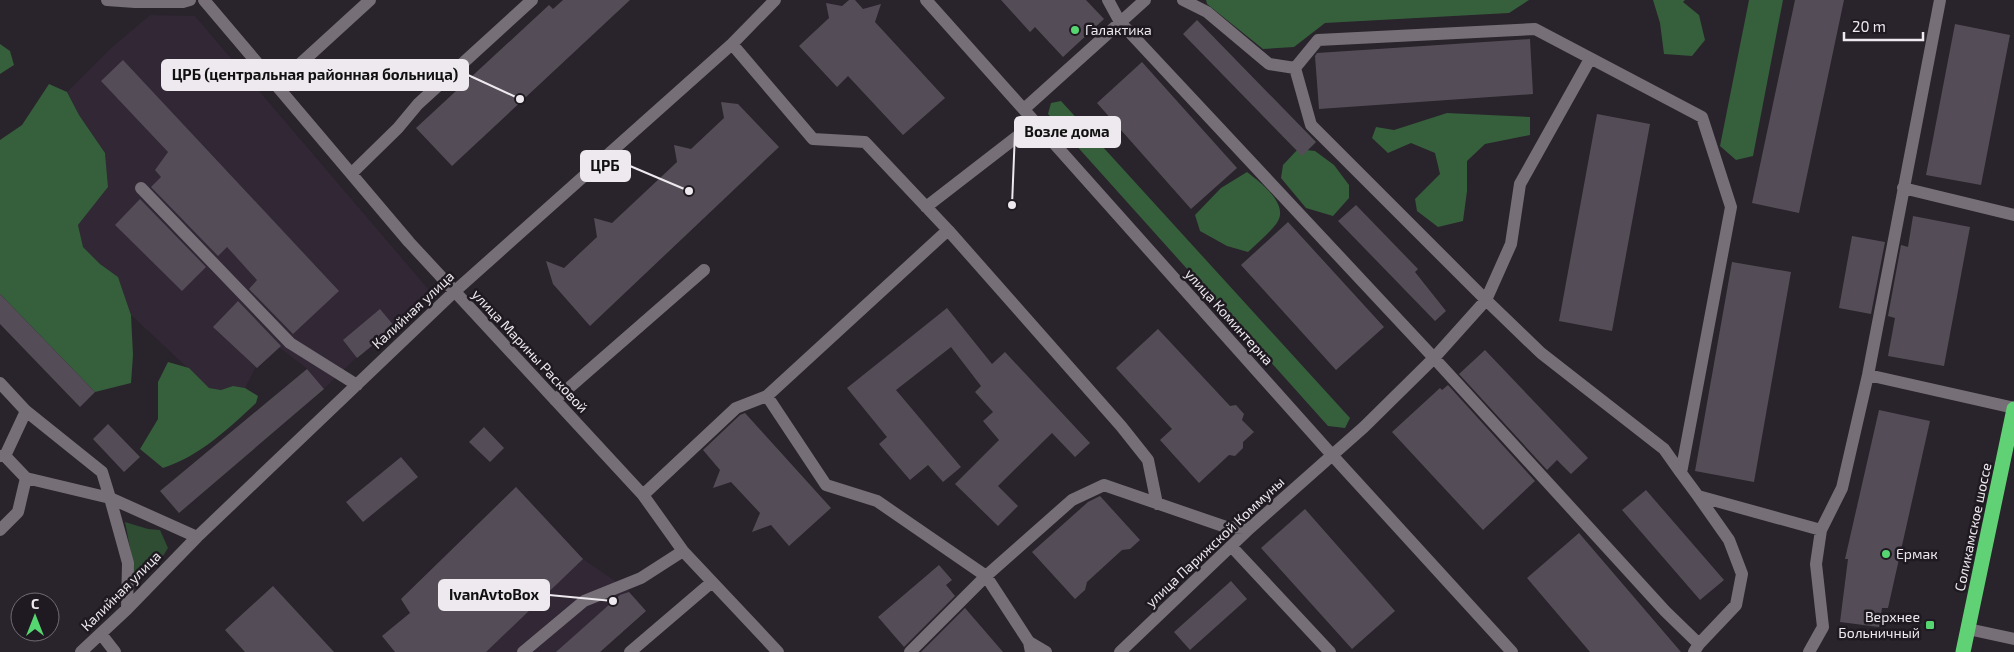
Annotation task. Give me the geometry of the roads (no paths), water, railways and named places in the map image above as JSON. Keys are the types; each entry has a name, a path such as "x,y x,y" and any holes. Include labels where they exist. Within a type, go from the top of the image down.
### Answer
{"highway":[{"name":"Соликамское шоссе","path":"1963,652 2014,408"}],"street":[{"path":"107,0 135,2 183,2 190,0"},
{"name":"улица Марины Расковой","path":"204,0 409,242 644,495 683,551 778,652"},
{"path":"277,85 370,0"},
{"path":"352,173 398,128 418,104 532,0"},
{"name":"Калийная улица","path":"81,652 127,609 196,537 454,292 732,44 775,0"},
{"name":"улица Коминтерна","path":"926,0 1332,455 1512,652"},
{"path":"1108,0 1120,22 1434,358 1696,648 1736,605 1742,574 1729,540 1664,449 1541,353 1311,125 1295,68"},
{"path":"1024,109 1145,0"},
{"path":"1183,0 1207,12 1269,64 1295,68"},
{"path":"1809,652 1823,627 1816,564 1821,530 1842,488 1868,376 1940,0"},
{"path":"1295,68 1318,40 1535,29 1702,117 1731,207 1681,473"},
{"path":"732,44 813,139 865,142 948,230 1122,426 1148,460 1157,504"},
{"name":"улица Парижской Коммуны","path":"1120,652 1230,546 1364,427 1434,358 1486,300 1512,244 1520,184 1590,59"},
{"path":"926,207 1036,122"},
{"path":"141,188 290,343 357,385"},
{"path":"1903,188 2014,215"},
{"path":"644,495 736,408 767,396 948,230"},
{"path":"555,400 704,270"},
{"path":"1868,376 2014,408"},
{"path":"0,383 26,411 102,472 128,563 127,609"},
{"path":"767,396 826,484 877,501 986,576 1030,647 1046,652"},
{"path":"26,411 3,456 26,478 110,498 196,537"},
{"path":"0,530 18,512 26,478"},
{"path":"910,652 986,576 1072,500 1104,484 1226,527 1250,528"},
{"path":"1698,496 1821,530"},
{"path":"1230,546 1330,652"},
{"path":"523,652 584,601 641,578 683,551"},
{"path":"630,652 712,582"},
{"path":"1968,630 2014,639"},
{"path":"100,634 115,652"}],"place":[{"name":"Галактика","path":"1075,30"},
{"name":"ЦРБ (центральная районная больница)","path":"520,99"},
{"name":"ЦРБ","path":"689,191"},
{"name":"Возле дома","path":"1012,205"},
{"name":"Ермак","path":"1886,554"},
{"name":"IvanAvtoBox","path":"613,601"},
{"name":"Верхнее Больничный","path":"1930,625"}]}
